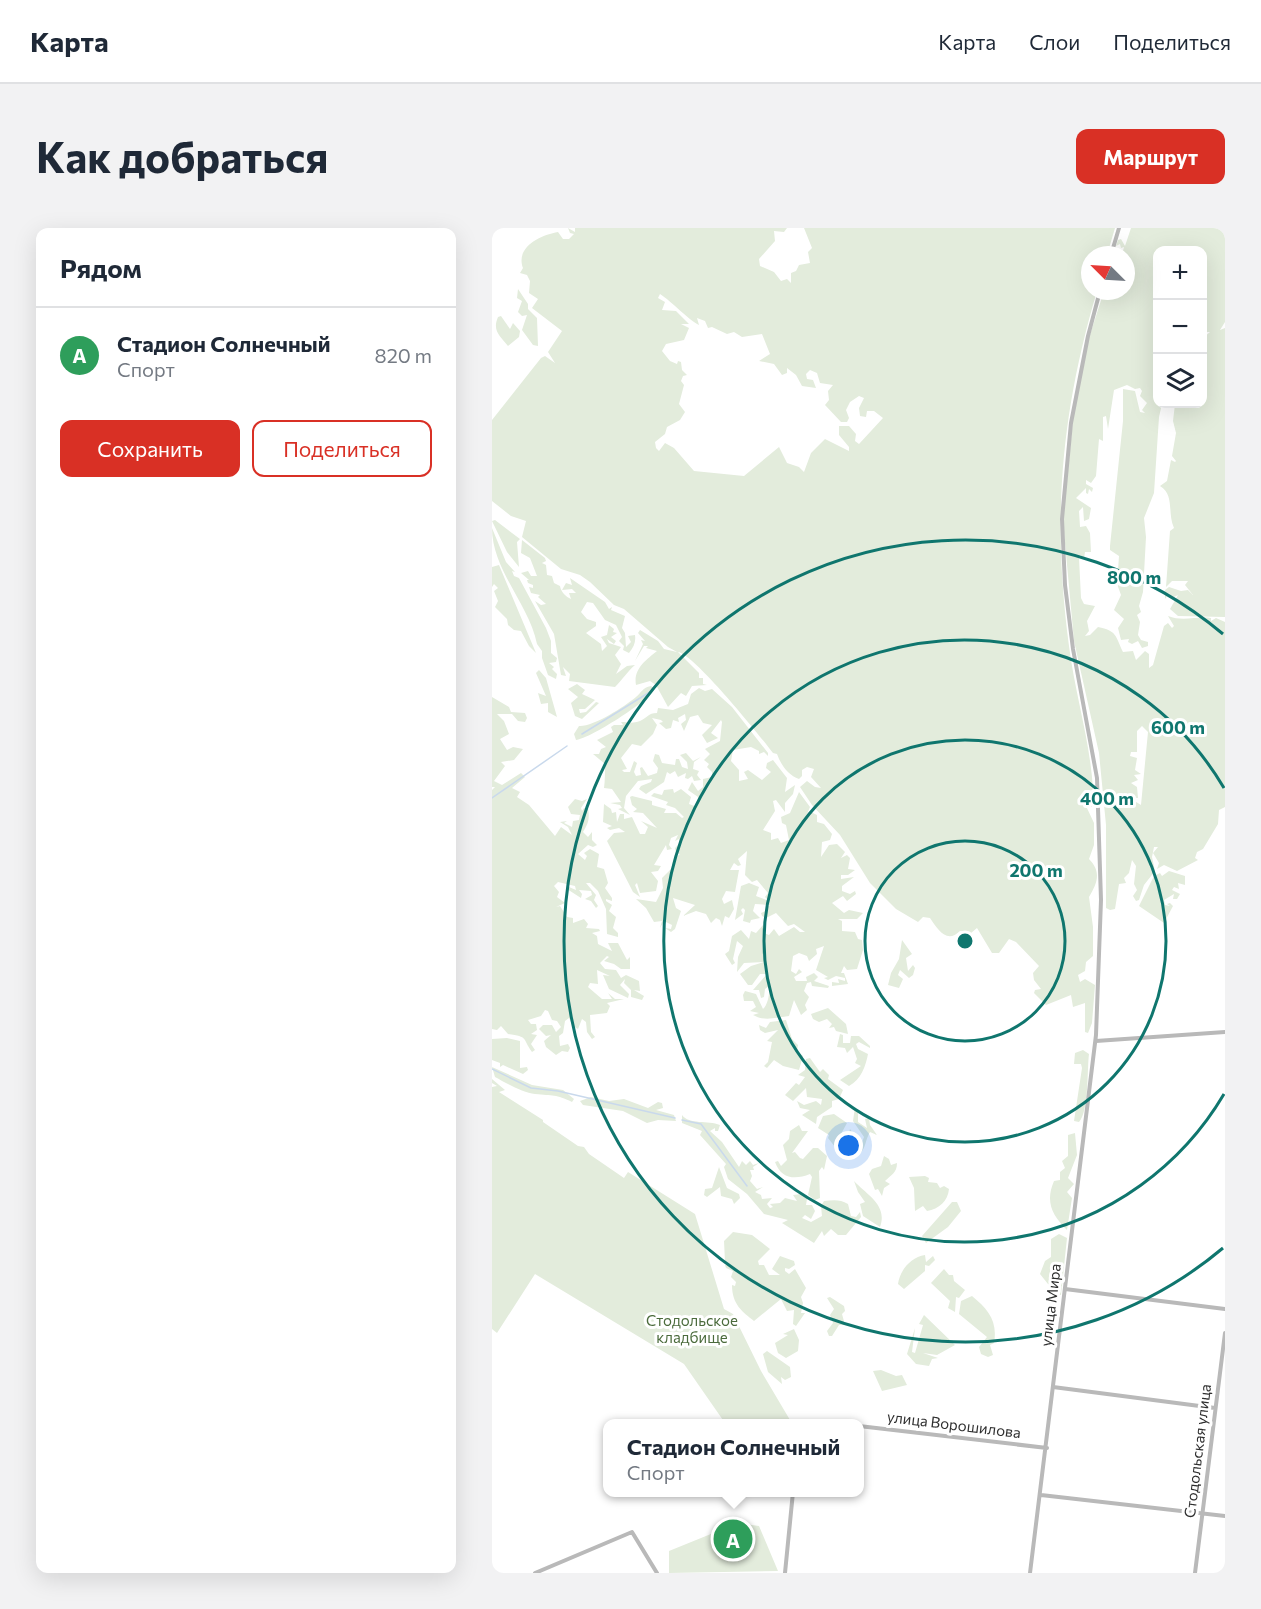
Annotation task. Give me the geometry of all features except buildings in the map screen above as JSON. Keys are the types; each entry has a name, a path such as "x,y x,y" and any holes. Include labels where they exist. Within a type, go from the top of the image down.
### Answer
{"street":[{"path":"1114,246 1119,228"},
{"name":"улица Мира","path":"1030,1573 1096,1041 1101,900 1098,794 1095,758 1073,649 1065,585 1062,509 1072,414 1098,300"},
{"path":"1096,1041 1225,1032"},
{"path":"1065,1289 1225,1309"},
{"name":"Стодольская улица","path":"1195,1573 1225,1333"},
{"path":"1053,1387 1215,1408"},
{"name":"улица Ворошилова","path":"864,1427 1047,1448"},
{"path":"1041,1495 1225,1516"},
{"path":"785,1573 793,1497"},
{"path":"534,1573 632,1532 657,1573"}],"green space":[{"path":"568,228 575,232 575,228 787,228 784,232 774,231 775,241 759,259 760,266 774,272 781,281 787,279 791,283 791,273 796,271 799,265 810,263 808,252 812,248 804,228 1115,228 1110,246 1081,246 1081,300 1095,300 1075,380 1068,423 1061,510 1061,554 1069,646 1089,753 1093,789 1087,794 1087,798 1092,799 1092,807 1086,806 1094,823 1094,845 1089,859 1097,873 1096,883 1089,897 1093,927 1093,956 1086,962 1085,971 1078,975 1080,982 1085,979 1095,985 1092,1023 1088,1033 1085,1032 1085,1003 1073,1007 1071,995 1046,1005 1034,993 1035,990 1041,989 1034,980 1033,973 1039,966 1016,942 1009,939 999,953 992,953 977,928 971,933 960,931 955,935 947,936 930,918 923,917 918,922 896,909 870,883 840,835 812,805 800,787 807,781 821,788 811,777 814,769 807,767 802,770 802,776 799,779 788,772 777,754 773,753 712,680 686,656 678,652 699,673 699,678 703,678 703,684 707,685 692,686 686,696 681,693 668,707 656,685 650,681 636,685 638,670 657,651 644,646 635,661 643,644 641,640 645,641 638,633 640,630 658,641 664,649 677,652 624,609 614,605 590,582 580,575 561,569 522,537 526,521 511,516 492,501 492,420 541,358 545,356 555,363 548,352 562,331 532,308 538,299 529,293 530,281 527,275 520,273 523,268 523,254 531,243 544,236 558,232 563,239 569,239 574,234 570,233","holes":["660,294 699,325 697,318 705,321 708,328 712,327 727,334 734,332 742,337 762,334 770,354 759,361 774,364 782,375 787,373 787,368 796,375 802,386 816,388 813,380 807,379 806,374 810,370 817,373 820,383 833,385 828,391 829,400 825,405 841,422 847,422 849,418 846,410 850,402 859,396 864,398 859,408 860,416 866,417 867,411 874,411 883,418 859,444 855,441 856,434 849,426 839,426 839,435 849,447 849,451 825,439 811,453 804,472 799,467 787,463 779,447 744,476 694,471 674,448 665,443 659,451 656,448 655,442 665,434 667,427 680,420 685,412 679,404 684,385 681,381 683,376 687,375 682,370 681,362 678,361 677,364 670,361 662,351 666,344 684,340 689,328 681,324 689,324 676,311 662,310 665,302 658,298"]},
{"path":"1131,228 1225,228 1225,322 1220,330 1225,328 1225,617 1178,616 1170,609 1178,595 1172,598 1169,593 1165,599 1165,590 1169,587 1181,591 1188,590 1193,595 1185,585 1188,581 1172,581 1166,587 1170,531 1174,528 1168,494 1160,486 1167,481 1171,460 1176,461 1172,456 1176,433 1173,421 1175,408 1207,408 1207,335 1210,332 1207,332 1207,246 1153,246 1153,408 1161,408 1154,493 1144,518 1146,537 1143,592 1139,606 1141,612 1137,615 1140,622 1138,635 1141,640 1148,642 1148,646 1142,648 1138,641 1132,644 1128,642 1129,639 1121,640 1118,628 1124,619 1114,610 1121,595 1117,584 1119,556 1110,550 1123,421 1123,389 1135,391 1140,412 1145,413 1142,410 1147,403 1140,396 1142,391 1140,388 1135,389 1127,385 1114,390 1108,429 1106,416 1103,417 1103,441 1099,439 1096,476 1091,483 1086,480 1086,484 1093,488 1092,492 1089,489 1088,494 1086,493 1086,488 1076,498 1091,508 1089,519 1084,521 1083,507 1079,511 1080,527 1086,526 1090,533 1091,552 1085,552 1084,559 1080,555 1079,558 1081,598 1084,604 1095,606 1087,621 1089,631 1085,636 1090,635 1098,627 1109,630 1115,635 1123,652 1133,651 1136,660 1145,651 1149,654 1149,668 1153,665 1164,626 1168,623 1172,628 1174,626 1168,616 1179,619 1211,618 1211,621 1216,618 1225,622 1225,807 1219,810 1218,824 1203,849 1197,852 1195,858 1198,860 1177,871 1164,865 1157,869 1159,863 1153,853 1158,847 1154,847 1152,857 1155,871 1144,885 1139,900 1136,901 1133,896 1137,890 1134,884 1136,866 1132,860 1129,873 1124,878 1126,883 1119,884 1115,909 1110,910 1106,908 1106,825 1099,753 1074,641 1063,521 1074,410 1087,344 1101,300 1135,300 1135,246 1125,246","holes":["1142,726 1148,732 1141,805 1128,797 1138,798 1137,787 1131,783 1138,780 1134,775 1141,774 1135,770 1137,758 1130,756 1131,752 1137,752 1137,731"]},
{"path":"1121,239 1125,246 1120,244 1116,246 1118,240"},
{"path":"518,289 528,304 528,309 537,318 538,346 533,345 522,330 527,315 522,316 518,312 522,301 517,298"},
{"path":"501,316 510,329 513,323 520,331 519,337 508,346 496,330 496,322"},
{"path":"495,520 520,539 517,542 519,567 507,552 492,521"},
{"path":"492,528 506,562 515,572 512,571 514,576 519,578 546,628 551,641 551,653 557,658 556,662 549,663 554,667 552,669 557,674 556,679 548,675 542,651 537,644 527,615 504,573 494,543"},
{"path":"522,540 545,558 546,561 542,563 546,565 547,575 552,576 554,583 562,590 566,583 572,585 570,578 605,602 609,609 612,607 611,610 625,616 622,628 625,633 626,647 631,642 628,636 635,635 634,644 629,653 623,650 624,646 619,641 622,637 616,625 605,620 593,603 587,602 581,612 587,619 596,622 596,626 586,633 601,644 602,651 607,646 601,637 607,635 609,625 614,629 613,632 617,633 611,637 616,641 614,644 607,639 609,643 621,647 615,655 621,664 616,674 627,666 635,665 615,687 569,681 570,674 563,667 566,676 561,675 554,634 535,601 541,605 546,604 538,597 540,595 531,593 529,587 533,588 533,585 528,583 527,580 529,580 521,573 528,571 531,576 537,576 530,558 521,553","holes":["572,589 576,593 569,593 571,599 562,590"]},
{"path":"499,565 536,653 529,646 521,631 514,630 508,625 507,619 495,607 498,601 494,591 498,588 494,584 492,587 492,567"},
{"path":"539,670 546,678 557,717 548,712 548,703 541,704 538,693 546,696 536,673"},
{"path":"577,684 585,690 582,694 595,700 585,709 579,709 580,713 586,712 596,702 599,703 582,719 575,716 571,703 578,697 568,689"},
{"path":"651,686 655,689 650,695 630,710 594,733 576,740 574,734 579,726 608,716"},
{"path":"699,688 705,691 712,689 732,707 768,753 768,756 764,752 759,754 759,751 751,747 733,750 731,761 739,770 739,781 748,779 744,772 748,770 762,780 771,772 766,768 767,763 773,760 787,778 785,792 795,785 793,794 785,803 785,812 776,800 773,801 775,811 763,830 771,833 771,840 778,838 781,843 789,840 786,825 782,823 781,817 790,813 799,792 810,807 805,819 811,812 817,815 817,822 824,824 832,834 830,840 822,842 821,857 829,845 837,844 845,852 841,858 847,855 850,858 848,869 855,870 848,875 841,875 841,879 854,877 842,886 842,891 850,894 855,891 856,894 847,901 843,896 832,903 844,913 849,910 863,913 857,919 838,919 842,921 842,931 855,932 858,939 862,940 863,950 857,969 847,970 844,966 841,973 844,973 848,984 832,986 832,982 839,983 838,979 845,981 845,978 836,976 828,980 824,978 828,977 816,970 824,946 816,949 817,954 809,961 807,956 799,953 793,956 791,971 796,974 799,969 802,972 794,977 796,981 807,981 806,977 814,973 818,977 814,981 829,986 828,988 812,986 811,982 807,983 804,991 809,997 805,1005 807,1010 801,1015 794,1000 789,1016 766,1019 753,1015 759,1013 750,1011 756,1007 753,1001 744,1001 743,995 745,991 756,994 763,1009 768,998 769,986 765,989 764,997 761,998 759,990 753,990 767,974 760,974 752,985 748,985 740,974 751,966 764,962 744,963 737,972 738,957 743,946 737,941 733,959 735,963 732,965 725,954 729,951 732,936 741,930 749,939 751,931 756,933 763,925 764,933 769,935 774,929 779,936 794,927 800,932 805,932 794,924 788,926 776,913 766,918 762,916 761,913 768,910 766,908 770,905 755,904 753,911 760,918 751,920 750,923 743,921 745,910 743,908 741,910 743,914 735,920 741,886 749,883 759,887 756,896 769,901 765,897 768,893 757,880 752,882 745,875 747,851 738,859 741,865 734,863 730,870 739,870 735,892 726,891 722,899 724,904 732,900 734,909 729,918 725,916 722,926 720,920 716,918 711,923 706,914 696,911 683,916 695,905 673,898 676,908 681,911 675,929 671,932 665,928 671,929 672,925 664,921 660,928 662,921 654,922 646,908 636,899 656,902 663,888 662,878 672,868 673,860 680,854 676,853 675,848 680,843 679,839 675,841 678,835 671,838 669,845 672,849 667,850 666,845 654,865 661,866 658,871 651,872 658,881 656,891 640,893 637,883 635,885 640,897 633,892 607,841 614,833 625,832 619,828 610,830 607,828 612,826 603,822 604,804 611,809 612,813 616,812 617,822 620,814 624,814 624,819 632,817 640,834 645,834 648,827 641,821 657,828 643,813 633,812 637,809 632,805 630,797 632,796 652,801 652,805 666,809 664,813 676,813 682,818 684,817 675,808 666,805 668,802 651,796 654,793 662,795 664,790 673,789 674,793 681,789 691,797 689,804 697,807 698,797 688,790 692,782 698,791 703,787 703,779 712,777 712,772 707,767 709,764 704,760 710,754 705,749 720,741 722,722 721,720 711,733 718,738 707,743 702,735 712,725 703,723 698,715 690,717 684,731 681,724 686,720 685,714 678,718 679,722 673,720 671,728 666,729 659,723 663,722 661,720 652,718 657,725 653,734 641,746 632,744 621,758 627,769 622,770 630,772 634,761 637,763 634,772 636,776 641,775 640,768 642,767 648,776 657,773 658,768 653,761 655,754 659,755 662,763 675,765 676,759 679,759 682,767 688,769 687,762 680,755 686,753 693,761 701,757 694,762 693,769 699,771 697,775 701,780 694,781 692,776 685,778 686,773 678,777 675,771 670,774 667,772 664,782 646,794 639,789 652,779 638,781 626,796 624,808 630,815 618,809 622,808 620,805 610,803 621,802 612,789 604,788 605,764 593,754 599,754 601,749 606,747 597,740 613,732 611,727 614,725 623,725 621,722 637,722 657,713 658,708 673,710 688,704 691,694"},
{"path":"492,697 509,707 511,712 525,713 527,718 525,722 518,721 512,714 497,714 504,721 509,734 500,739 507,750 513,747 523,749 514,760 501,762 505,766 494,781 502,785 521,773 525,777 512,788 520,792 517,797 529,805 555,836 561,827 572,835 568,827 560,822 567,821 564,823 572,827 573,821 579,820 580,815 571,814 568,807 575,799 582,801 587,799 581,808 582,811 588,808 589,812 583,832 588,837 592,832 592,840 597,845 593,847 588,845 578,854 585,860 587,856 584,853 590,849 599,854 597,867 604,869 608,883 605,888 612,898 612,901 606,899 606,901 612,905 609,911 616,917 613,928 618,933 618,937 607,934 606,909 598,891 590,883 586,883 596,895 594,900 598,906 596,908 591,901 585,899 592,895 591,891 579,890 582,894 581,898 567,889 569,887 576,890 575,886 558,882 554,886 559,892 557,897 565,903 556,907 560,906 567,917 573,918 573,923 584,919 588,924 586,928 599,929 600,931 592,933 597,936 598,944 612,951 608,943 618,943 627,960 630,957 630,969 621,969 604,961 609,957 607,956 600,963 605,969 616,970 621,978 626,975 639,981 640,991 634,990 644,996 642,1000 631,997 631,990 624,983 625,979 620,985 629,994 628,998 609,989 603,975 610,976 597,970 598,984 590,983 588,987 602,999 612,999 608,993 615,999 624,999 607,1003 610,1006 607,1013 590,1015 591,1032 595,1037 592,1039 587,1032 586,1022 582,1019 578,1029 573,1026 569,1018 565,1021 563,1033 559,1036 560,1046 568,1044 570,1048 568,1052 562,1051 556,1055 546,1047 544,1041 551,1035 546,1036 539,1029 543,1025 552,1025 556,1032 561,1027 557,1021 552,1020 548,1011 545,1010 541,1016 528,1020 531,1024 536,1024 537,1030 531,1034 537,1035 531,1044 535,1050 532,1052 522,1037 508,1034 501,1026 497,1030 492,1029 492,790 495,787 492,787"},
{"path":"1169,871 1185,876 1185,885 1178,883 1179,889 1174,887 1172,890 1180,894 1177,899 1173,899 1174,894 1164,900 1165,905 1170,906 1167,904 1170,903 1173,906 1164,923 1139,906 1154,876 1160,873 1162,876"},
{"path":"902,940 912,954 906,958 908,971 913,965 915,968 913,975 909,978 900,970 898,975 903,979 899,988 888,985 891,973 899,959"},
{"path":"828,1008 846,1024 848,1034 836,1031 834,1027 829,1028 832,1024 827,1019 819,1022 813,1019 811,1014"},
{"path":"786,1020 792,1039 798,1045 797,1051 803,1056 799,1070 783,1066 774,1060 767,1068 764,1066 768,1062 772,1042 767,1041 778,1030 765,1033 760,1030 759,1025 766,1028 770,1022"},
{"path":"840,1034 843,1035 843,1043 850,1043 851,1036 859,1036 870,1046 870,1048 859,1042 856,1044 858,1049 868,1054 860,1076 849,1086 840,1080 861,1066 855,1063 857,1059 853,1047 847,1053 845,1048 837,1047"},
{"path":"507,1038 520,1041 520,1068 527,1067 528,1070 523,1074 503,1065 500,1067 500,1063 492,1060 492,1039"},
{"path":"1083,1050 1089,1054 1088,1079 1086,1100 1079,1122 1074,1121 1082,1068 1081,1064 1074,1064 1075,1053"},
{"path":"810,1058 820,1072 823,1069 829,1075 828,1079 843,1090 839,1099 832,1101 832,1107 817,1117 816,1124 802,1115 810,1110 800,1108 797,1101 804,1105 816,1101 821,1105 822,1099 807,1097 806,1088 793,1101 785,1095 796,1083 799,1085 805,1077 798,1075 805,1070 806,1059"},
{"path":"492,1067 532,1085 563,1090 574,1099 572,1102 558,1096 520,1090 495,1077"},
{"name":"Стодольское кладбище","path":"492,1079 505,1090 499,1092 578,1146 584,1147 589,1154 624,1178 628,1172 695,1214 724,1309 733,1314 761,1371 789,1419 722,1419 684,1364 535,1274 497,1333 492,1329 492,1087 497,1086 492,1083"},
{"path":"591,1097 609,1101 624,1099 648,1108 658,1102 662,1103 663,1108 656,1110 674,1115 676,1121 658,1120 647,1123 623,1111 583,1105 580,1101"},
{"path":"855,1107 858,1111 858,1122 867,1128 865,1119 869,1118 870,1125 877,1135 870,1132 860,1154 856,1156 847,1149 843,1157 828,1138 829,1135 818,1128 823,1116 834,1114 847,1123 841,1134 842,1139 839,1140 841,1144 847,1141 850,1129 861,1145 864,1137 853,1121"},
{"path":"682,1115 689,1120 720,1125 718,1131 715,1131 715,1128 710,1131 722,1142 739,1167 742,1161 746,1165 750,1161 753,1165 759,1163 753,1167 754,1170 750,1170 752,1176 750,1181 757,1189 763,1187 755,1192 761,1195 762,1199 772,1198 767,1204 770,1208 773,1207 770,1204 780,1203 785,1198 797,1201 793,1195 801,1194 807,1199 806,1205 812,1205 815,1211 811,1219 805,1215 802,1218 811,1222 822,1216 821,1206 824,1201 845,1202 848,1204 851,1216 856,1217 860,1212 861,1217 846,1235 838,1235 831,1229 824,1236 822,1231 814,1243 782,1223 788,1220 764,1214 747,1194 728,1179 724,1167 726,1164 700,1135 702,1131 682,1123"},
{"path":"799,1125 802,1131 808,1131 792,1153 795,1152 803,1159 813,1148 818,1148 827,1156 824,1170 822,1167 819,1171 820,1198 815,1200 808,1195 812,1177 810,1174 789,1177 781,1172 775,1162 778,1161 781,1166 787,1160 783,1145 789,1139 790,1131"},
{"path":"1075,1133 1077,1155 1068,1178 1074,1184 1067,1192 1072,1198 1067,1230 1051,1208 1050,1195 1054,1181 1060,1180 1060,1172 1065,1168 1062,1161 1068,1156 1068,1135"},
{"path":"884,1156 889,1159 891,1165 897,1163 897,1166 895,1172 885,1181 890,1184 884,1188 882,1196 878,1189 875,1190 869,1174 872,1169 881,1166"},
{"path":"719,1167 727,1188 739,1194 740,1198 734,1204 732,1199 721,1196 720,1187 707,1197 704,1195 705,1189 712,1188"},
{"path":"909,1177 929,1178 928,1182 937,1183 940,1188 944,1186 949,1189 948,1193 945,1201 935,1208 927,1211 923,1206 915,1211 914,1188"},
{"path":"854,1181 879,1206 882,1219 880,1227 863,1216 860,1204 865,1202"},
{"path":"952,1202 957,1202 961,1211 948,1227 926,1243 922,1236"},
{"path":"733,1232 752,1235 770,1249 758,1261 759,1265 764,1265 769,1275 780,1275 772,1269 780,1256 794,1261 795,1265 789,1269 785,1268 785,1271 789,1274 795,1269 806,1288 801,1297 803,1303 801,1313 805,1313 796,1326 793,1324 794,1310 787,1311 781,1299 754,1321 739,1307 732,1292 732,1285 735,1286 736,1282 731,1277 733,1271 725,1265 731,1265 725,1262 724,1241"},
{"path":"1059,1234 1067,1238 1061,1295 1056,1294 1040,1274 1045,1261 1051,1257 1051,1239"},
{"path":"925,1255 926,1262 933,1256 935,1260 929,1266 925,1265 925,1271 904,1289 898,1284 904,1269 915,1258"},
{"path":"944,1269 949,1275 953,1275 954,1281 965,1290 959,1298 956,1297 955,1312 948,1308 950,1301 931,1283"},
{"path":"972,1296 983,1306 993,1322 994,1343 990,1345 993,1355 988,1357 981,1354 979,1347 987,1337 959,1314 961,1301"},
{"path":"830,1297 844,1306 845,1311 842,1314 845,1325 839,1325 832,1336 829,1336 827,1331 833,1323 830,1315 834,1309 827,1298"},
{"path":"924,1315 955,1345 937,1355 923,1353 938,1358 932,1359 929,1366 916,1364 907,1354 915,1328 912,1352 915,1353 923,1325 919,1324"},
{"path":"794,1329 799,1340 798,1351 786,1358 778,1353 775,1343 788,1335 783,1334"},
{"path":"767,1351 790,1367 791,1377 785,1380 781,1377 782,1384 768,1372 763,1354"},
{"path":"881,1370 896,1376 902,1375 907,1385 882,1391 873,1371"},
{"path":"738,1523 759,1526 778,1571 669,1573 669,1551"}],"waterway":[{"path":"582,734 653,690"},
{"path":"492,798 567,746"},
{"path":"492,1069 531,1088 558,1091 675,1118"},
{"path":"682,1120 701,1124 747,1186"}],"place":[{"name":"Стадион Солнечный","path":"733,1539"}]}
